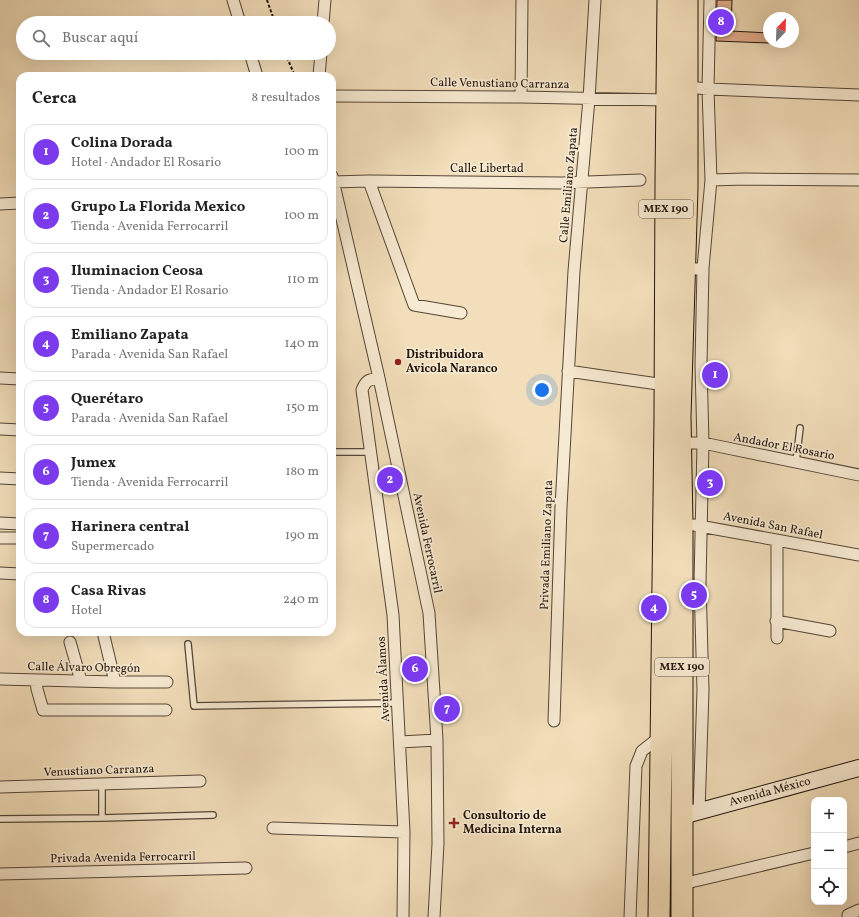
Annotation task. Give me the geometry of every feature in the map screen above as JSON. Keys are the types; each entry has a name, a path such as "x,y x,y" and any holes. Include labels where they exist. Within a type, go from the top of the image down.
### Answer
{"highway":[{"name":"MEX 190","path":"659,917 668,0"},
{"name":"MEX 190","path":"682,917 682,884 690,814 691,524 680,443 680,417 693,270 687,188 687,0"}],"street":[{"path":"233,0 238,16"},
{"path":"324,16 325,0"},
{"path":"521,97 522,0"},
{"name":"Calle Emiliano Zapata","path":"568,371 574,271 589,99 595,0"},
{"path":"691,524 703,443 701,365 693,270 711,180 708,89 710,0"},
{"path":"252,60 256,72"},
{"path":"320,72 321,60"},
{"path":"687,87 859,94"},
{"name":"Calle Venustiano Carranza","path":"336,96 521,97 667,100"},
{"name":"Calle Libertad","path":"336,180 369,182 554,183 640,180"},
{"path":"711,180 859,180"},
{"path":"369,182 414,305 461,312"},
{"name":"Avenida Ferrocarril","path":"336,193 429,613 437,740 438,844 434,917"},
{"path":"0,204 16,203"},
{"path":"568,371 665,385"},
{"name":"Privada Emiliano Zapata","path":"554,721 561,506 568,371"},
{"path":"0,378 16,379"},
{"name":"Avenida Álamos","path":"378,378 364,383 362,390 393,615 404,832 403,917"},
{"path":"0,429 16,430"},
{"name":"Andador El Rosario","path":"680,443 703,443 859,475"},
{"path":"0,478 16,479"},
{"path":"0,524 16,524"},
{"name":"Avenida San Rafael","path":"691,524 859,555"},
{"path":"0,538 16,538"},
{"path":"776,540 777,638"},
{"path":"0,573 16,574"},
{"path":"776,621 830,631"},
{"path":"103,636 114,682"},
{"path":"70,642 81,681"},
{"name":"Calle Álvaro Obregón","path":"0,679 167,682"},
{"path":"36,680 43,710 166,710"},
{"path":"630,917 636,766 642,751 661,736"},
{"path":"400,742 437,740"},
{"name":"Avenida México","path":"690,814 859,768"},
{"name":"Venustiano Carranza","path":"0,787 200,781"},
{"path":"274,828 404,832"},
{"path":"847,846 859,843"},
{"path":"682,884 811,855"},
{"name":"Privada Avenida Ferrocarril","path":"0,874 246,868"},
{"path":"847,916 859,910"}],"lane":[{"path":"796,462 800,428"},
{"path":"336,451 369,447"},
{"path":"188,644 194,706 398,703"},
{"path":"102,784 102,818"},
{"path":"1,818 102,818 213,815"}],"path":[{"path":"267,0 273,16"},
{"path":"288,60 293,72"}],"building":[{"path":"717,0 732,0 731,31 763,33 763,43 716,41"}],"place":[{"name":"Casa Rivas","path":"721,22"},
{"name":"Distribuidora Avicola Naranco","path":"398,362"},
{"name":"Colina Dorada","path":"715,375"},
{"name":"Grupo La Florida Mexico","path":"390,480"},
{"name":"Iluminacion Ceosa","path":"710,483"},
{"name":"Querétaro","path":"694,595"},
{"name":"Emiliano Zapata","path":"654,608"},
{"name":"Jumex","path":"415,669"},
{"name":"Harinera central","path":"447,709"},
{"name":"Consultorio de Medicina Interna","path":"454,823"}]}
